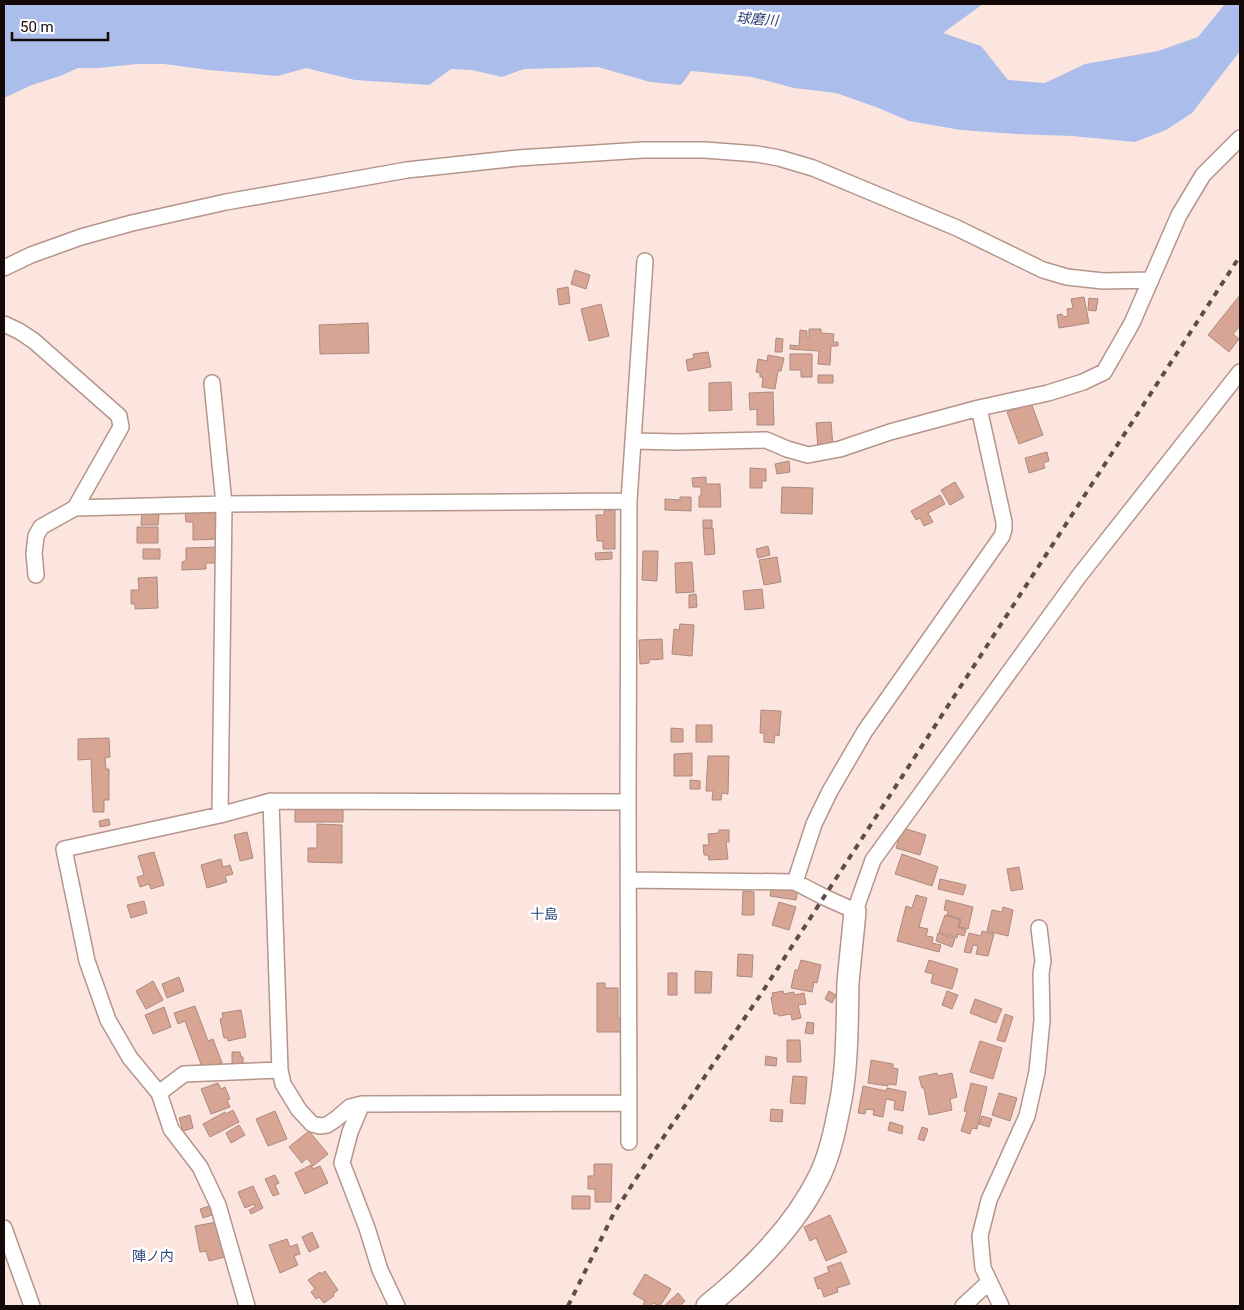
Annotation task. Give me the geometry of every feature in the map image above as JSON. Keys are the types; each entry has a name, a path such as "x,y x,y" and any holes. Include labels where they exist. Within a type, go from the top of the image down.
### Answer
{"street":[{"path":"632,441 766,440 808,455 840,449 890,432 979,408 1048,393 1083,382 1104,372 1132,323 1179,215 1203,175 1240,138"},
{"path":"4,268 31,254 132,223 226,202 408,170 518,158 643,150 705,150 757,154 814,168 958,228 1043,270 1067,277 1102,281 1151,280"},
{"path":"629,1142 629,501 645,261"},
{"path":"4,324 34,341 119,416 121,427 75,508"},
{"path":"707,1306 753,1266 787,1227 819,1177 833,1140 843,1086 847,1049 849,967 855,911 873,860 1079,576 1240,372"},
{"path":"212,383 224,504 220,816"},
{"path":"795,882 814,824 830,791 865,731 1002,536 1004,522 979,408"},
{"path":"36,575 34,553 36,536 40,527 75,508 224,504 629,501"},
{"path":"247,1306 218,1205 200,1167 171,1129 159,1093 130,1058 108,1020 87,961 64,850 220,816 271,801 628,802"},
{"path":"271,801 280,1070 283,1084 299,1110 312,1124 328,1125 350,1107 362,1104 629,1103"},
{"path":"628,880 795,882 855,911"},
{"path":"1001,1306 983,1268 980,1236 989,1200 1028,1116 1037,1072 1042,1020 1041,973 1043,961 1040,928"},
{"path":"159,1093 184,1074 280,1070"},
{"path":"362,1104 350,1132 342,1164 367,1228 380,1270 397,1306"},
{"path":"4,1228 32,1306"},
{"path":"963,1306 989,1282"}],"water":[{"name":"球磨川","path":"4,4 983,4 943,33 981,46 1008,80 1045,83 1085,64 1158,51 1198,37 1225,4 1240,4 1240,51 1192,113 1166,130 1135,142 1072,136 961,130 909,121 836,93 794,88 752,77 691,71 681,85 650,82 598,67 524,69 502,77 472,70 451,69 429,85 355,80 306,68 278,76 164,64 137,64 78,68 32,85 4,98"}],"building":[{"path":"575,270 590,275 586,289 571,284"},
{"path":"568,287 570,303 559,305 557,289"},
{"path":"1240,295 1240,326 1233,334 1239,339 1229,352 1208,335"},
{"path":"1084,297 1089,323 1059,328 1057,315 1068,316 1067,309 1073,308 1071,299"},
{"path":"1089,298 1098,299 1096,311 1088,310"},
{"path":"601,304 609,336 589,341 581,309"},
{"path":"368,323 369,353 320,354 319,325"},
{"path":"809,329 821,329 821,333 834,334 833,342 838,342 838,346 831,346 830,365 818,364 819,351 790,349 790,345 799,346 800,330 807,331 807,337 809,337"},
{"path":"776,338 783,339 782,352 775,352"},
{"path":"708,352 711,367 688,371 686,360 694,358 693,354"},
{"path":"790,354 812,354 812,377 801,377 801,370 790,370"},
{"path":"768,355 784,358 781,371 778,371 775,389 762,387 763,377 760,377 760,373 756,372 758,359 767,361"},
{"path":"818,375 833,375 833,383 818,383"},
{"path":"731,382 732,410 709,411 709,383"},
{"path":"773,392 774,425 757,425 757,409 750,410 749,393"},
{"path":"1031,403 1043,435 1019,444 1007,412"},
{"path":"831,422 833,447 818,448 816,423"},
{"path":"1047,452 1049,461 1043,463 1045,468 1029,473 1025,458"},
{"path":"789,461 790,472 777,474 775,464"},
{"path":"750,468 766,469 766,481 762,481 762,488 750,488"},
{"path":"706,477 706,484 720,484 721,507 699,507 701,487 693,487 692,478"},
{"path":"955,482 964,497 950,505 941,490"},
{"path":"782,487 813,488 812,514 781,513"},
{"path":"940,495 945,504 928,513 933,522 924,526 920,518 916,520 911,511"},
{"path":"680,497 691,497 691,511 665,510 665,499 680,500"},
{"path":"217,509 218,539 193,540 193,522 186,522 185,510"},
{"path":"615,510 615,549 603,549 603,541 597,541 596,515 604,515 604,511"},
{"path":"142,513 159,514 158,525 141,525"},
{"path":"703,520 712,520 712,528 703,528"},
{"path":"137,527 158,527 158,543 137,543"},
{"path":"713,528 715,554 705,555 703,529"},
{"path":"768,546 770,555 758,558 756,549"},
{"path":"219,547 219,563 206,563 206,569 182,570 182,562 186,561 186,548"},
{"path":"143,549 160,549 160,559 143,559"},
{"path":"643,551 658,551 657,581 642,580"},
{"path":"612,552 612,559 596,560 595,553"},
{"path":"777,557 781,582 764,585 759,560"},
{"path":"692,562 694,592 676,593 675,563"},
{"path":"157,577 158,608 135,609 135,604 131,604 131,590 139,590 138,578"},
{"path":"762,589 764,608 745,610 743,591"},
{"path":"696,594 697,607 689,608 689,595"},
{"path":"680,624 694,625 692,656 672,654 674,629 679,630"},
{"path":"662,639 663,659 649,660 649,663 640,664 639,640"},
{"path":"761,710 781,711 779,736 775,735 774,743 764,742 764,733 760,733"},
{"path":"696,725 712,725 712,742 696,742"},
{"path":"671,728 683,729 683,742 671,742"},
{"path":"109,738 110,757 105,758 106,769 109,769 109,800 104,800 104,812 93,812 91,759 78,760 78,739"},
{"path":"692,753 692,776 674,776 674,754"},
{"path":"708,756 729,756 728,794 722,793 721,800 712,800 713,791 706,791"},
{"path":"690,780 700,781 700,789 690,789"},
{"path":"295,805 343,805 343,822 295,822"},
{"path":"109,819 110,825 100,827 99,821"},
{"path":"317,824 342,825 342,863 308,862 308,848 317,848"},
{"path":"903,828 926,835 920,855 896,848"},
{"path":"719,830 729,830 729,842 726,842 728,859 709,860 708,855 704,855 703,845 709,845 708,834 719,833"},
{"path":"247,832 253,858 240,861 234,835"},
{"path":"154,852 164,885 151,889 149,884 140,887 137,877 144,875 138,856"},
{"path":"902,854 938,867 932,886 895,874"},
{"path":"221,859 223,867 230,865 233,874 225,876 227,882 207,888 201,865"},
{"path":"1019,867 1023,889 1011,891 1007,869"},
{"path":"940,879 966,885 963,895 938,889"},
{"path":"772,884 798,889 796,900 770,896"},
{"path":"743,891 754,892 754,915 742,915"},
{"path":"916,895 927,898 919,927 928,929 926,936 933,937 932,943 941,945 939,952 897,941 906,906 912,908"},
{"path":"946,900 973,907 968,929 959,927 961,919 947,915 948,911 944,910"},
{"path":"144,901 147,913 131,918 127,905"},
{"path":"779,902 796,907 789,930 772,925"},
{"path":"1003,907 1013,910 1008,936 987,931 992,910 1002,912"},
{"path":"945,915 960,920 958,927 966,930 964,936 958,934 957,938 939,932"},
{"path":"982,931 994,934 988,956 976,954 978,946 973,945 971,953 964,952 969,933 981,936"},
{"path":"938,933 955,939 952,947 936,941"},
{"path":"738,954 753,955 752,977 737,976"},
{"path":"801,960 821,965 817,983 814,982 812,992 791,988 795,970 798,970"},
{"path":"929,960 958,969 952,989 931,983 933,974 925,972"},
{"path":"695,971 712,972 711,993 695,993"},
{"path":"668,973 677,973 677,995 668,995"},
{"path":"179,977 184,991 167,998 162,984"},
{"path":"153,981 163,1000 146,1009 136,991"},
{"path":"597,983 605,983 605,988 618,988 618,1018 624,1018 624,1032 597,1032"},
{"path":"783,991 784,994 794,992 794,995 804,993 806,1004 798,1005 801,1018 792,1020 791,1014 779,1016 774,1014 772,993"},
{"path":"829,991 836,995 832,1003 825,999"},
{"path":"947,991 958,995 952,1009 942,1005"},
{"path":"975,999 1002,1009 996,1023 970,1013"},
{"path":"195,1006 208,1041 213,1039 222,1063 211,1067 209,1064 202,1067 185,1021 178,1024 174,1013"},
{"path":"164,1007 171,1027 153,1034 145,1015"},
{"path":"241,1010 246,1037 228,1041 228,1038 224,1038 220,1019 223,1018 222,1013"},
{"path":"1005,1014 1013,1017 1005,1042 997,1040"},
{"path":"807,1022 814,1023 813,1034 805,1033"},
{"path":"787,1040 800,1040 801,1062 787,1062"},
{"path":"980,1041 1002,1048 993,1079 970,1072"},
{"path":"232,1052 240,1052 241,1057 243,1057 243,1065 232,1065"},
{"path":"766,1056 777,1058 776,1066 765,1065"},
{"path":"871,1060 893,1064 893,1068 898,1069 896,1085 888,1084 888,1086 868,1083"},
{"path":"937,1073 938,1076 952,1073 957,1097 950,1099 952,1110 929,1115 924,1088 922,1088 919,1077"},
{"path":"793,1076 807,1077 805,1104 790,1103"},
{"path":"218,1083 221,1089 225,1087 230,1099 227,1100 230,1107 211,1114 201,1089"},
{"path":"971,1083 987,1087 977,1129 972,1128 970,1134 961,1131 967,1112 964,1111"},
{"path":"863,1086 886,1091 887,1088 906,1092 903,1111 894,1109 895,1101 886,1099 883,1117 873,1115 874,1110 866,1109 865,1114 858,1113"},
{"path":"999,1093 1017,1098 1010,1121 992,1115"},
{"path":"771,1109 783,1110 782,1122 770,1121"},
{"path":"233,1110 239,1122 210,1137 203,1124 225,1112 226,1114"},
{"path":"275,1111 287,1139 268,1146 256,1119"},
{"path":"190,1115 193,1128 183,1131 179,1118"},
{"path":"982,1116 992,1119 989,1127 979,1124"},
{"path":"890,1122 903,1126 902,1134 888,1130"},
{"path":"239,1125 245,1135 231,1143 226,1133"},
{"path":"922,1127 928,1129 924,1141 918,1139"},
{"path":"309,1131 328,1154 313,1166 307,1158 302,1163 289,1147"},
{"path":"594,1164 612,1164 611,1202 595,1202 595,1189 588,1189 588,1176 594,1176"},
{"path":"311,1165 313,1169 320,1166 328,1183 305,1194 295,1173"},
{"path":"275,1175 279,1183 275,1185 279,1194 273,1196 265,1179"},
{"path":"253,1186 263,1208 251,1214 249,1210 255,1207 254,1204 245,1208 238,1192"},
{"path":"572,1196 590,1196 590,1209 572,1209"},
{"path":"209,1206 212,1215 203,1218 200,1209"},
{"path":"830,1215 847,1252 826,1261 816,1238 810,1241 804,1227"},
{"path":"217,1222 225,1257 209,1261 206,1251 200,1252 195,1226"},
{"path":"312,1232 319,1247 309,1252 302,1237"},
{"path":"287,1239 290,1247 297,1244 300,1254 294,1256 298,1265 280,1273 269,1245"},
{"path":"841,1262 850,1284 837,1288 838,1292 824,1297 821,1288 818,1289 814,1278 829,1272 827,1267"},
{"path":"325,1271 338,1290 333,1294 334,1296 324,1303 319,1297 316,1299 311,1292 315,1289 308,1280"},
{"path":"645,1274 671,1289 660,1306 653,1303 651,1306 646,1306 643,1304 645,1301 633,1294"},
{"path":"678,1293 685,1301 680,1306 664,1306"}],"railway":[{"path":"568,1306 614,1213 761,994 1240,256"}],"district":[{"name":"十島","path":"544,914"},
{"name":"陣ノ内","path":"153,1256"}]}
